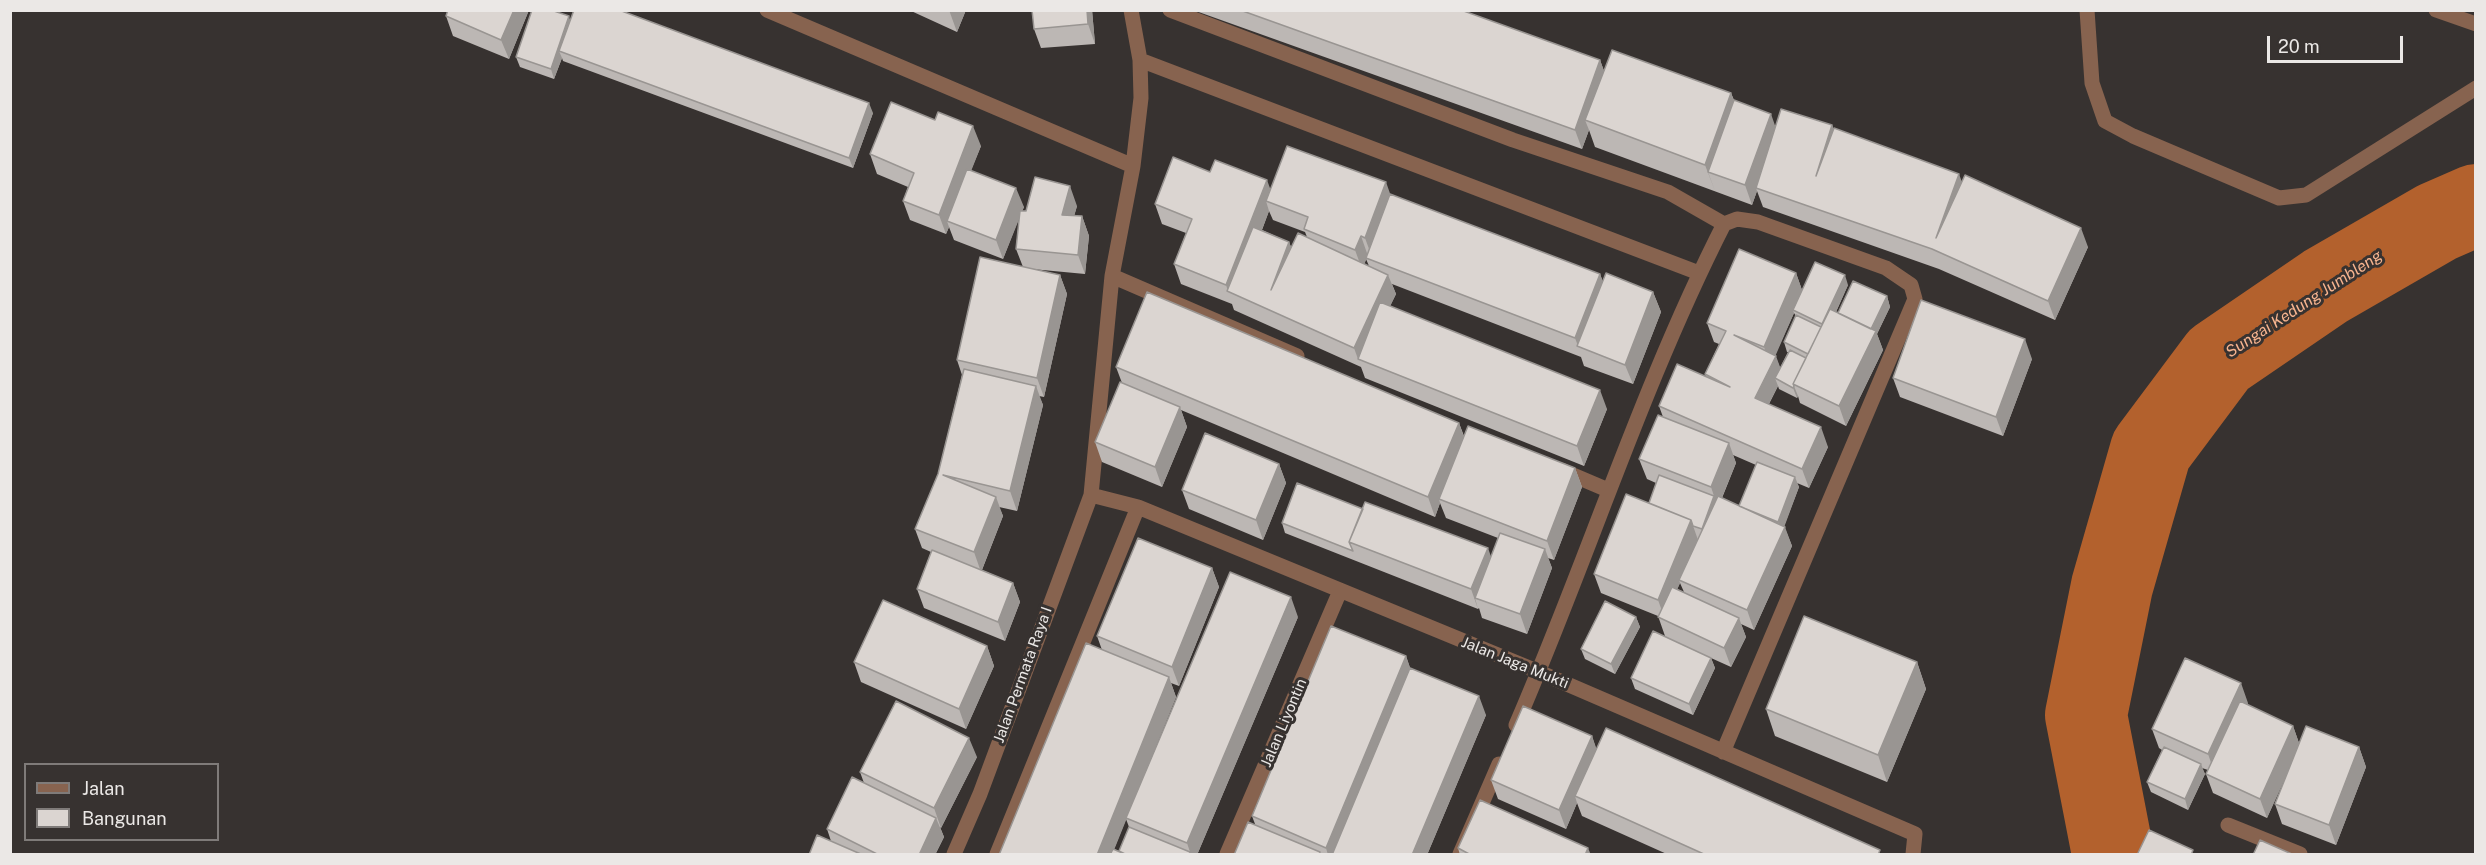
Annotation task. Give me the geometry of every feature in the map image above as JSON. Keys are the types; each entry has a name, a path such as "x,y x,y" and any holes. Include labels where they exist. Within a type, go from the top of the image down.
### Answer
{"street":[{"path":"767,10 1132,166"},
{"name":"Jalan Permata Raya I","path":"954,855 980,794 1091,495 1112,276 1142,98 1140,60 1131,10"},
{"path":"1170,10 1513,140 1668,192 1724,224"},
{"path":"2087,10 2092,83 2106,121 2133,136 2279,198 2306,195 2475,88"},
{"path":"2436,10 2475,24"},
{"path":"1140,60 1699,273"},
{"path":"1460,855 1539,672 1608,490 1699,273 1724,224 1737,219 1758,222 1886,268 1911,285 1915,300 1723,752"},
{"path":"1112,276 1306,360"},
{"path":"1543,462 1608,490"},
{"name":"Jalan Jaga Mukti","path":"1091,495 1138,507 1539,672 1915,834 1912,855"},
{"path":"997,855 1138,507"},
{"name":"Jalan Liyontin","path":"1227,855 1340,591"},
{"path":"2228,825 2300,855"}],"building":[{"path":"448,10 514,10 501,40 446,16"},
{"path":"532,10 551,10 569,16 551,69 516,57"},
{"path":"574,10 619,10 869,103 849,158 559,51"},
{"path":"1032,10 1087,10 1088,24 1034,29"},
{"path":"1240,10 1461,10 1600,60 1575,130"},
{"path":"1612,50 1731,93 1705,165 1585,120"},
{"path":"1734,100 1771,114 1745,185 1708,172"},
{"path":"891,102 935,120 938,112 973,126 939,215 903,201 914,173 870,154"},
{"path":"1781,109 1832,125 1816,176 1834,128 1959,174 1936,238 1965,175 2081,228 2048,301 1932,249 1756,188"},
{"path":"1287,146 1386,182 1365,238 1361,236 1355,250 1304,229 1308,217 1266,201"},
{"path":"1173,157 1210,172 1215,160 1267,180 1226,285 1174,264 1192,219 1155,204"},
{"path":"967,169 1016,188 996,240 947,221"},
{"path":"1035,177 1070,186 1062,215 1082,216 1078,255 1016,249 1020,211 1026,211"},
{"path":"1390,194 1600,274 1575,338 1366,258"},
{"path":"1253,227 1289,242 1271,290 1298,233 1388,275 1354,348 1227,291"},
{"path":"1739,249 1796,273 1764,347 1734,335 1776,356 1755,398 1821,427 1802,469 1659,406 1677,364 1730,387 1705,374 1726,331 1707,323"},
{"path":"980,257 1060,275 1037,378 957,360"},
{"path":"1815,262 1845,275 1822,324 1793,310"},
{"path":"1606,273 1653,292 1625,365 1577,346"},
{"path":"1853,281 1887,296 1871,329 1838,313"},
{"path":"1147,292 1459,423 1428,497 1116,367"},
{"path":"1921,300 2025,339 1996,417 1893,378"},
{"path":"1380,302 1600,390 1577,446 1358,359"},
{"path":"1830,309 1876,331 1839,406 1793,384"},
{"path":"1796,315 1821,327 1808,354 1784,342"},
{"path":"1790,350 1806,358 1793,388 1775,378"},
{"path":"964,369 1036,386 1010,491 943,475 996,497 974,552 915,529 938,474"},
{"path":"1120,382 1180,407 1155,467 1095,442"},
{"path":"1658,415 1729,443 1711,487 1639,459"},
{"path":"1468,426 1575,468 1547,541 1439,499"},
{"path":"1205,433 1279,464 1256,520 1182,490"},
{"path":"1757,462 1795,477 1778,522 1739,506"},
{"path":"1659,475 1714,496 1702,529 1693,526 1691,520 1649,503"},
{"path":"1297,483 1363,509 1349,542 1353,551 1282,523"},
{"path":"1626,494 1691,520 1658,600 1594,574"},
{"path":"1718,496 1785,527 1747,610 1679,580"},
{"path":"1365,502 1488,548 1471,589 1349,542"},
{"path":"1500,533 1545,549 1520,614 1475,598"},
{"path":"1138,538 1212,568 1172,667 1097,636"},
{"path":"932,550 1013,583 998,622 917,589"},
{"path":"1230,572 1291,597 1187,843 1126,818"},
{"path":"1672,587 1739,618 1724,648 1658,617"},
{"path":"883,600 987,646 959,709 854,662"},
{"path":"1605,601 1636,617 1611,664 1581,649"},
{"path":"1804,616 1917,662 1878,755 1766,709"},
{"path":"1331,626 1406,656 1326,848 1252,816"},
{"path":"1653,631 1711,658 1689,704 1631,678"},
{"path":"1086,643 1169,677 1097,855 999,855"},
{"path":"2185,658 2241,683 2208,754 2152,729"},
{"path":"1410,668 1479,696 1412,855 1332,855"},
{"path":"896,701 969,738 934,808 860,772"},
{"path":"2240,701 2293,726 2260,799 2206,774"},
{"path":"1523,706 1592,736 1559,810 1491,780"},
{"path":"2306,726 2359,747 2329,825 2275,804"},
{"path":"1606,728 1880,850 1878,855 1706,855 1575,796"},
{"path":"2164,747 2201,764 2185,799 2147,782"},
{"path":"852,777 936,818 919,855 879,855 827,829"},
{"path":"1480,800 1588,848 1585,855 1471,855 1458,848"},
{"path":"1248,822 1320,852 1319,855 1234,855"},
{"path":"1129,827 1190,852 1189,855 1127,855 1119,851"},
{"path":"2149,830 2193,850 2191,855 2137,855"},
{"path":"817,835 863,855 809,855"},
{"path":"2260,840 2294,855 2253,855"},
{"path":"1113,849 1127,855 1110,855"}],"waterway":[{"name":"Sungai Kedung Jumbleng","path":"2113,854 2086,715 2112,586 2151,450 2219,359 2326,286 2437,222 2476,205"}]}
